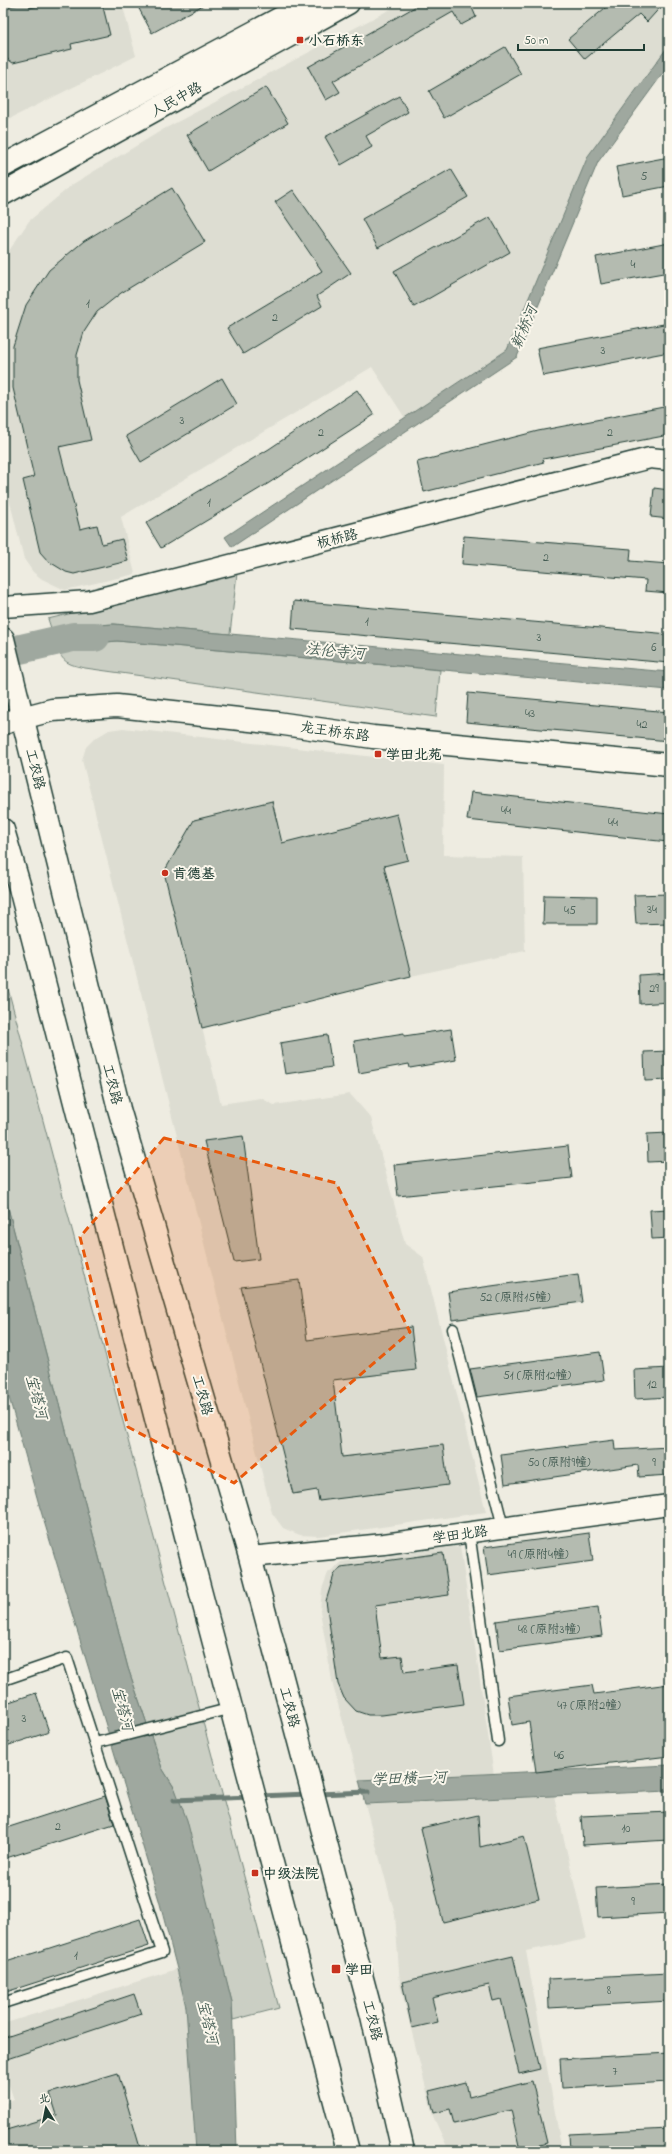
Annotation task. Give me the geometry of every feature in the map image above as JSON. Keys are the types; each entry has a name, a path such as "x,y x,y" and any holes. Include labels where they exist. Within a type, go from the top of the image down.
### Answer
{"main road":[{"name":"人民中路","path":"3,166 309,3"},
{"name":"人民中路","path":"3,194 348,3"},
{"name":"工农路","path":"3,639 12,670 13,720 119,1109 250,1557 372,2016 403,2151"},
{"name":"龙王桥东路","path":"13,720 52,710 117,706 277,723 373,736 669,765"},
{"path":"3,830 20,888 191,1556 348,2151"}],"street":[{"name":"板桥路","path":"3,607 89,601 650,458 669,460"},
{"name":"学田北路","path":"250,1557 384,1544 669,1505"}],"lane":[{"path":"453,1329 503,1528"},
{"path":"469,1532 498,1741"},
{"path":"3,1680 9,1676 67,1658 99,1742 162,1952 3,2003"},
{"path":"99,1742 232,1708"}],"highlighted area":[{"path":"164,1138 336,1183 410,1332 234,1483 128,1427 80,1237"}],"shaded area":[{"path":"3,3 122,3 136,56 3,122"},
{"path":"402,3 669,3 669,45 588,156 507,350 405,418 372,367 121,517 135,574 65,590 42,579 33,572 24,559 3,474 3,260 29,221 73,184 164,129"},
{"path":"237,573 230,634 114,624 51,628 48,619"},
{"path":"117,641 440,670 436,717 85,668 70,664 64,660 56,647"},
{"path":"123,728 444,765 443,855 523,857 525,951 411,976 202,1028 221,1104 261,1098 274,1105 350,1094 371,1118 405,1244 423,1257 486,1512 319,1536 300,1535 283,1528 272,1513 82,760 86,747 94,739 109,730"},
{"path":"3,970 279,2008 233,2020 232,2002 175,1789 162,1768 128,1668 3,1189"},
{"path":"460,1546 494,1775 359,1780 333,1686 320,1611 322,1589 328,1573 341,1562"},
{"path":"554,1796 587,1939 526,1951 562,2151 449,2151 433,2116 400,1985 395,1915 365,1804"},
{"path":"177,1969 186,2007 196,2151 3,2151 3,2104 14,2100 3,2067 3,2024"}],"water":[{"name":"新桥河","path":"669,45 669,65 598,162 517,357 232,547 225,537 507,350 588,156"},
{"path":"114,624 669,672 669,690 117,641 56,647 51,628"},
{"name":"宝塔河","path":"3,1189 128,1668 162,1768 175,1789 187,1820 232,2002 237,2151 196,2151 186,2007 177,1969 159,1900 40,1508 3,1376"},
{"path":"669,1765 669,1791 365,1804 359,1780"}],"building":[{"path":"29,3 30,8 51,3 102,3 110,35 71,44 72,49 13,63 3,56 3,8"},
{"path":"136,3 207,3 152,33"},
{"path":"422,3 470,3 476,17 461,25 453,12 333,81 340,92 326,100 308,67"},
{"path":"611,3 664,3 647,22 639,14 585,59 568,39"},
{"path":"505,47 521,74 444,118 429,91"},
{"path":"266,87 288,123 208,171 187,135"},
{"path":"399,96 408,112 366,136 372,147 341,165 325,137"},
{"path":"669,157 669,186 622,195 616,167"},
{"path":"451,169 468,197 378,248 362,219"},
{"path":"172,188 205,242 121,293 97,312 84,332 77,355 77,380 91,440 59,447 80,529 97,525 102,544 122,539 128,561 74,574 66,572 48,561 40,552 23,480 34,477 13,388 13,346 26,305 49,270 84,241"},
{"path":"293,190 351,273 317,296 322,306 243,354 227,328 322,271 275,202"},
{"path":"490,217 510,252 414,307 394,271"},
{"path":"669,243 669,272 601,284 596,257"},
{"path":"669,323 669,352 543,376 537,348"},
{"path":"222,378 237,404 141,462 126,436"},
{"path":"357,390 374,415 269,483 161,548 146,523 269,449"},
{"path":"669,406 669,435 543,459 544,462 424,492 417,462 538,431"},
{"path":"654,488 669,490 669,519 651,517"},
{"path":"464,536 631,549 630,561 669,564 669,593 645,591 646,580 462,564"},
{"path":"294,601 669,634 669,663 292,629"},
{"path":"468,693 669,712 669,741 466,722"},
{"path":"471,792 669,814 668,842 467,820"},
{"path":"272,801 282,843 397,814 408,860 384,866 411,976 202,1028 164,872 194,820"},
{"path":"669,894 669,923 636,924 634,895"},
{"path":"544,895 597,896 597,924 543,924"},
{"path":"669,973 669,1002 640,1004 639,975"},
{"path":"451,1029 456,1060 410,1068 409,1064 359,1073 354,1041 404,1033 404,1036"},
{"path":"327,1035 332,1067 285,1074 280,1043"},
{"path":"669,1051 669,1080 645,1081 644,1052"},
{"path":"669,1133 669,1161 648,1162 647,1134"},
{"path":"243,1136 259,1259 234,1262 204,1141"},
{"path":"568,1146 572,1178 398,1196 394,1165"},
{"path":"669,1209 669,1238 652,1239 650,1210"},
{"path":"578,1274 582,1302 452,1320 448,1292"},
{"path":"299,1280 307,1340 411,1327 416,1370 333,1380 342,1457 443,1445 448,1485 319,1501 317,1490 293,1494 241,1287"},
{"path":"600,1352 604,1380 477,1397 470,1369"},
{"path":"669,1368 669,1397 635,1399 634,1370"},
{"path":"614,1440 615,1450 669,1447 669,1475 639,1477 638,1465 505,1484 501,1455"},
{"path":"589,1533 593,1561 488,1575 484,1547"},
{"path":"443,1553 449,1595 375,1605 382,1658 402,1656 404,1672 458,1665 464,1704 382,1715 368,1715 356,1711 344,1698 338,1684 326,1601 334,1575 341,1567"},
{"path":"598,1607 602,1636 500,1650 496,1621"},
{"path":"669,1684 669,1756 536,1772 529,1722 512,1725 508,1696 592,1685 594,1694"},
{"path":"36,1693 49,1732 3,1747 3,1704"},
{"path":"105,1796 114,1824 3,1859 3,1829"},
{"path":"669,1812 669,1840 583,1845 581,1816"},
{"path":"478,1815 480,1847 524,1836 539,1899 443,1922 421,1828"},
{"path":"669,1884 669,1913 598,1917 596,1888"},
{"path":"140,1919 149,1946 3,1993 3,1963"},
{"path":"513,1956 540,2069 519,2074 501,1999 493,2001 489,1985 432,1998 438,2022 412,2028 402,1982"},
{"path":"669,1973 669,2001 549,2008 548,1979"},
{"path":"134,1994 141,2014 7,2059 3,2048 3,2038"},
{"path":"669,2053 669,2082 562,2088 560,2059"},
{"path":"118,2073 141,2151 3,2151 3,2131 57,2115 50,2093"},
{"path":"532,2081 547,2143 520,2150 511,2110 454,2124 450,2109 434,2113 429,2091 466,2082 469,2097"},
{"path":"669,2129 669,2151 570,2151 569,2134"}],"waterway":[{"name":"法伦寺河","path":"3,653 73,637 95,637"},
{"name":"学田横一河","path":"318,1794 368,1792"},
{"name":"学田横一河","path":"260,1796 308,1794"},
{"name":"学田横一河","path":"174,1800 250,1797"}],"place":[{"name":"小石桥东","path":"300,40"},
{"name":"学田北苑","path":"378,754"},
{"name":"肯德基","path":"165,873"},
{"name":"中级法院","path":"255,1873"},
{"name":"学田","path":"336,1969"}]}
